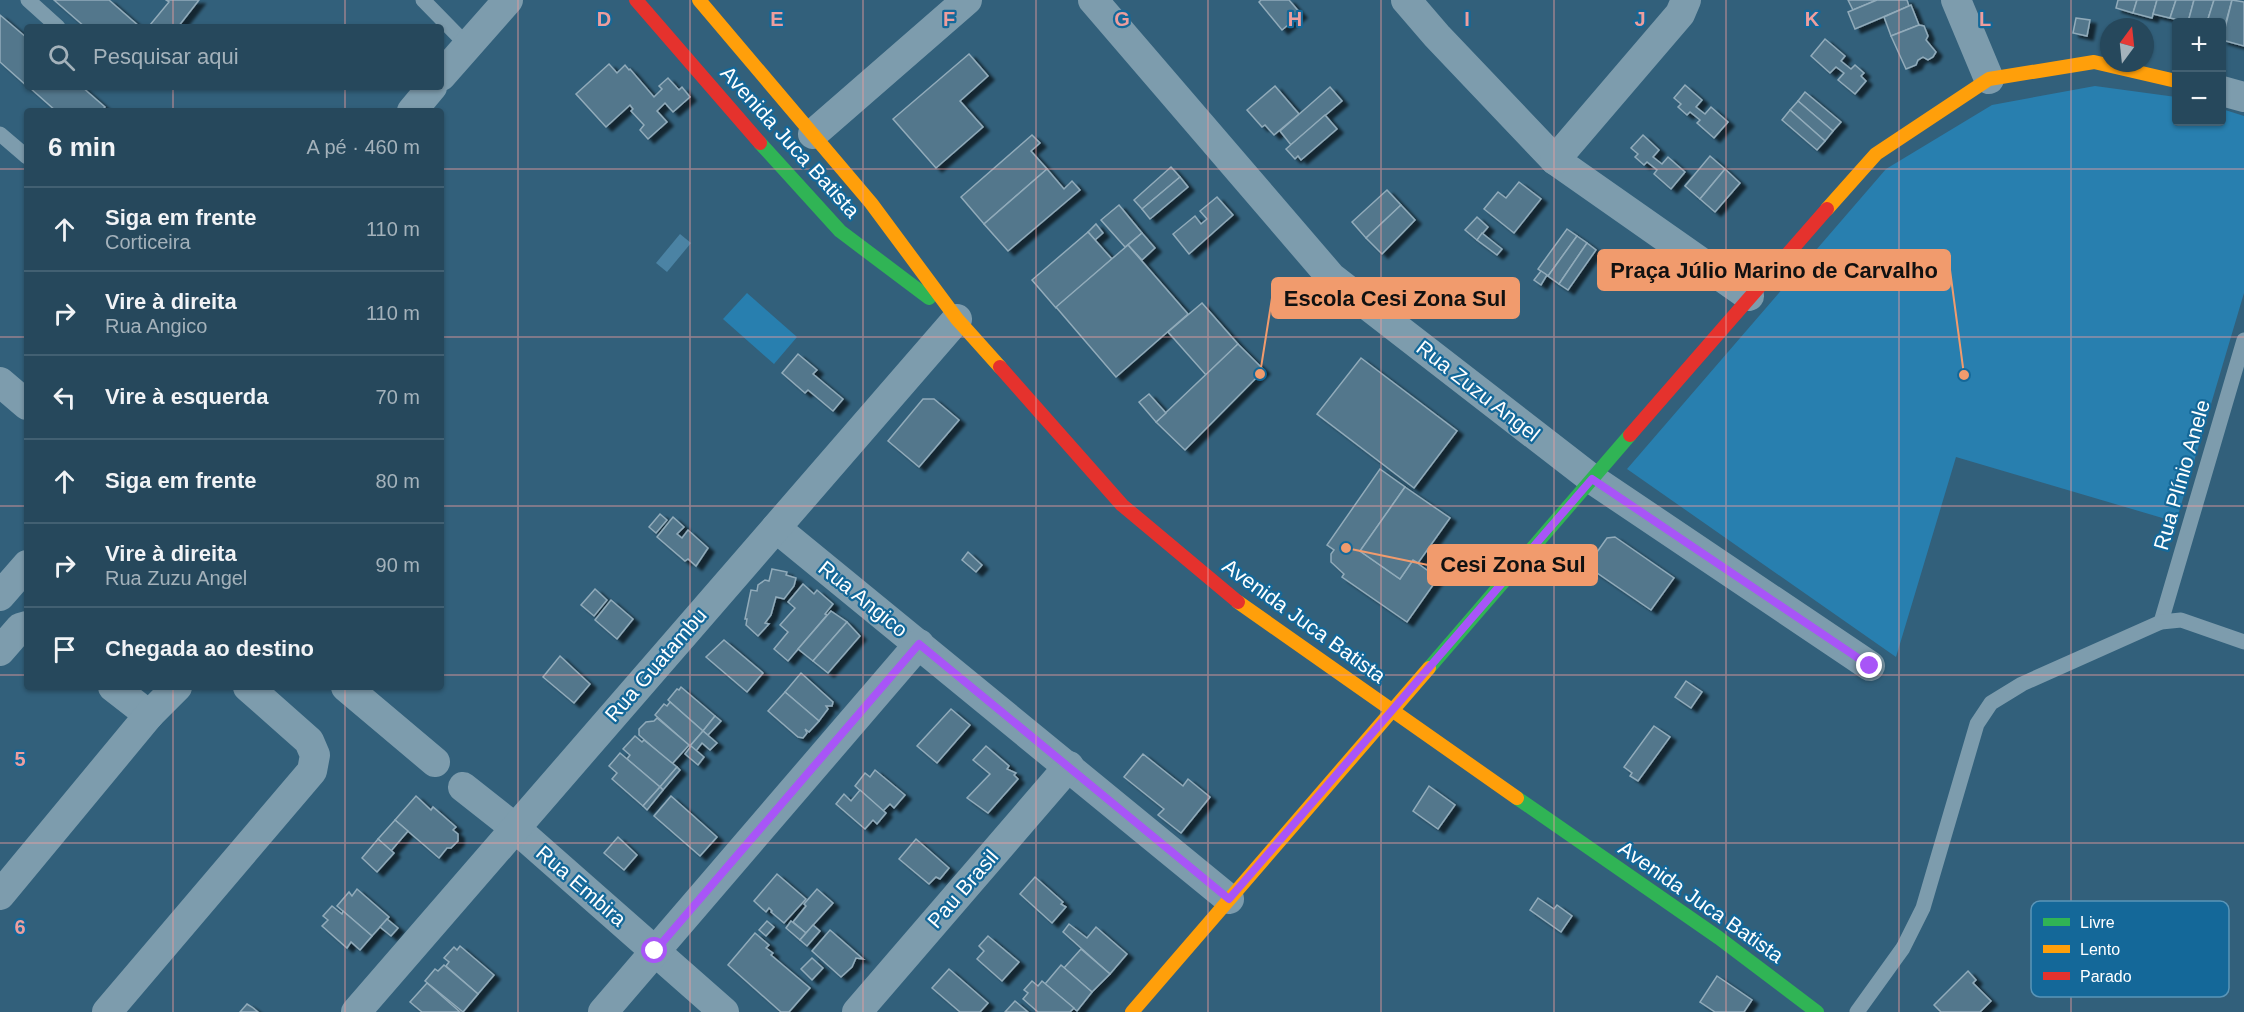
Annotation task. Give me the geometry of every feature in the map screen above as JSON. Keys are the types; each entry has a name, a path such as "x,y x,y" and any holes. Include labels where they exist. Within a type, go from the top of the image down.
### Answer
{"main road":[{"name":"Avenida Juca Batista","path":"636,0 840,231 957,319"},
{"name":"Avenida Juca Batista","path":"699,0 871,202 957,319 1122,505 1244,607 1719,938 1817,1012"},
{"path":"1132,1012 1749,296 1876,154 1989,79 2094,62 2172,80"},
{"path":"840,231 852,236 867,230 875,216 875,209 871,202"}],"street":[{"path":"444,72 508,0"},
{"path":"813,134 968,0"},
{"name":"Rua Zuzu Angel","path":"1093,0 1331,277 1592,479 1870,666"},
{"path":"1406,0 1437,36 1555,160 1749,296"},
{"path":"1555,160 1680,14 1686,0"},
{"path":"1956,0 1989,79"},
{"path":"414,108 430,90"},
{"path":"2226,93 2244,97"},
{"name":"Rua Guatambu","path":"356,1012 957,319"},
{"path":"0,382 24,402"},
{"name":"Rua Angico","path":"776,528 1229,899"},
{"path":"0,596 24,569"},
{"path":"0,651 20,628 24,627"},
{"path":"603,1012 919,644"},
{"path":"117,690 149,715"},
{"path":"0,895 149,715 174,690"},
{"path":"107,1012 312,771 315,755 309,741 251,690"},
{"path":"350,690 435,762"},
{"name":"Pau Brasil","path":"857,1012 1069,766"},
{"name":"Rua Embira","path":"463,787 515,828 724,1012"}],"lane":[{"path":"28,0 55,24"},
{"path":"423,0 467,45"},
{"path":"0,134 24,154"},
{"name":"Rua Plínio Anele","path":"2161,622 2244,340"},
{"path":"1857,1012 1903,948 1923,908 1977,724 1991,703 2022,684 2161,622 2181,620 2244,642"}],"shaded area":[{"path":"2095,86 2172,96 2172,126 2226,126 2226,110 2244,116 2244,293 2176,522 1956,457 1896,657 1627,469 1886,169 1992,105"},
{"path":"680,234 691,243 667,272 656,263"},
{"path":"747,293 797,337 774,364 723,319"}],"building":[{"path":"54,0 109,0 137,24 82,24"},
{"path":"166,0 199,0 180,24 151,24 169,2"},
{"path":"1261,0 1289,0 1301,14 1282,30 1259,2"},
{"path":"1848,0 1877,0 1853,10"},
{"path":"1877,0 1907,0 1909,6 1855,29 1848,12"},
{"path":"2118,0 2137,0 2133,13 2116,8"},
{"path":"2137,0 2157,0 2152,18 2133,13"},
{"path":"2157,0 2176,0 2170,18 2153,14"},
{"path":"2176,0 2194,0 2189,18 2170,18"},
{"path":"2194,0 2214,0 2208,18 2189,18"},
{"path":"2214,0 2232,0 2226,22 2226,18 2208,18"},
{"path":"2232,0 2244,2 2244,46 2226,41 2226,24"},
{"path":"1911,5 1919,25 1891,36 1884,17"},
{"path":"0,15 24,35 24,83 0,62"},
{"path":"2076,18 2090,20 2087,36 2073,33"},
{"path":"1919,25 1924,26 1928,36 1926,40 1936,52 1928,60 1923,57 1916,65 1906,69 1891,36"},
{"path":"1825,39 1845,56 1841,61 1851,69 1855,65 1864,73 1861,76 1866,81 1855,94 1838,80 1844,73 1836,67 1830,73 1811,56"},
{"path":"969,54 988,76 960,101 983,127 936,168 893,119"},
{"path":"609,64 617,73 625,65 654,97 662,89 659,86 668,78 679,90 682,87 690,97 673,112 665,103 657,111 667,122 648,139 640,130 644,125 631,111 633,109 630,105 606,127 576,94"},
{"path":"1685,85 1702,100 1696,107 1705,114 1711,107 1728,122 1714,138 1697,123 1700,120 1690,112 1687,115 1678,107 1681,104 1674,98"},
{"path":"1275,86 1299,114 1274,135 1265,125 1262,127 1247,110"},
{"path":"1330,87 1342,101 1291,145 1280,131"},
{"path":"32,90 85,90 105,107 104,108 53,108"},
{"path":"1805,92 1841,122 1833,131 1798,101"},
{"path":"1798,101 1833,131 1825,141 1790,110"},
{"path":"1790,110 1825,141 1817,150 1782,120"},
{"path":"1325,115 1337,129 1301,160 1298,156 1295,159 1286,149"},
{"path":"1032,135 1040,143 1031,151 1047,169 984,224 961,197"},
{"path":"1643,135 1659,150 1653,157 1662,164 1668,157 1685,172 1671,189 1654,174 1657,170 1647,162 1644,165 1635,157 1638,154 1631,148"},
{"path":"1710,156 1725,169 1700,199 1685,186"},
{"path":"1171,167 1180,177 1142,209 1134,200"},
{"path":"1047,169 1064,189 1072,181 1080,190 1008,251 984,224"},
{"path":"1725,169 1740,183 1715,212 1700,199"},
{"path":"1180,177 1188,187 1150,219 1142,209"},
{"path":"1519,182 1541,199 1514,233 1484,209 1498,192 1506,198"},
{"path":"1387,190 1401,205 1366,238 1352,222"},
{"path":"1217,197 1233,215 1189,254 1173,234 1195,216 1201,224 1207,219 1200,211"},
{"path":"1119,205 1142,233 1125,247 1101,220"},
{"path":"1401,205 1415,220 1382,254 1366,238"},
{"path":"1477,217 1488,227 1477,240 1465,230"},
{"path":"1096,224 1103,233 1095,240 1088,232"},
{"path":"1567,229 1577,236 1548,276 1538,269"},
{"path":"1088,232 1112,259 1056,308 1032,280"},
{"path":"1142,233 1155,248 1142,260 1128,245"},
{"path":"1482,233 1502,249 1497,255 1477,240"},
{"path":"1577,236 1587,243 1559,284 1548,276"},
{"path":"1587,243 1596,250 1568,290 1559,284"},
{"path":"1128,245 1188,314 1116,377 1056,307"},
{"path":"1541,271 1547,275 1541,285 1534,280"},
{"path":"1202,303 1238,344 1206,375 1168,332"},
{"path":"1238,344 1264,370 1185,450 1156,422"},
{"path":"798,354 817,370 813,374 843,399 833,411 808,390 805,393 782,373"},
{"path":"1361,358 1457,431 1414,488 1317,414"},
{"path":"1149,394 1166,413 1156,422 1139,402"},
{"path":"923,399 934,399 959,420 919,467 888,441"},
{"path":"1380,469 1405,487 1360,551 1400,579 1413,560 1438,578 1407,622 1342,577 1344,574 1331,562 1331,554 1334,550 1327,545"},
{"path":"1405,487 1450,518 1418,563 1413,560 1400,579 1360,551"},
{"path":"660,514 667,520 656,533 649,527"},
{"path":"673,517 684,527 677,534 682,538 688,530 708,548 696,566 688,559 685,561 657,537"},
{"path":"1615,537 1674,578 1651,610 1587,566 1607,538"},
{"path":"968,552 982,565 976,572 962,560"},
{"path":"772,569 787,572 786,575 796,578 794,586 784,599 776,597 771,615 765,623 769,624 758,636 746,625 747,619 745,619 751,590 757,591 758,585 765,580 769,581"},
{"path":"803,584 814,594 817,590 833,604 825,614 827,615 788,661 774,649 788,632 780,625 795,608 788,602"},
{"path":"595,589 607,600 594,616 581,605"},
{"path":"611,600 633,619 617,639 595,620"},
{"path":"831,611 847,622 813,661 798,649"},
{"path":"847,622 860,636 828,673 813,661"},
{"path":"724,640 763,673 747,692 706,657"},
{"path":"560,656 590,684 574,703 543,677"},
{"path":"801,673 833,702 832,706 826,706 828,709 819,721 785,692"},
{"path":"1686,681 1702,692 1691,708 1675,697"},
{"path":"681,687 715,716 703,731 668,700"},
{"path":"785,692 819,721 809,732 805,729 807,733 803,738 798,737 768,711"},
{"path":"670,702 703,731 690,746 655,715 664,704 667,706"},
{"path":"951,709 970,725 937,763 917,746"},
{"path":"715,716 721,721 708,735 703,731"},
{"path":"657,718 689,745 672,764 639,735 639,729 646,722"},
{"path":"1654,726 1670,737 1638,781 1630,776 1632,773 1624,767"},
{"path":"703,731 717,743 710,750 702,743 696,751 690,746"},
{"path":"635,736 642,742 644,740 677,767 660,787 627,759 630,755 623,749"},
{"path":"691,746 704,757 698,765 685,754"},
{"path":"986,746 1009,766 1007,769 1016,773 1014,775 1018,779 988,813 967,798 990,774 973,760"},
{"path":"620,753 660,787 643,806 612,779 617,773 609,766"},
{"path":"1143,754 1183,786 1188,779 1210,797 1181,833 1158,815 1164,809 1124,777"},
{"path":"677,767 680,770 663,790 660,787"},
{"path":"875,770 905,795 894,808 890,804 883,811 855,786 865,773 870,777"},
{"path":"1429,786 1455,805 1438,829 1413,811"},
{"path":"660,787 663,790 647,810 643,806"},
{"path":"860,790 886,813 877,824 873,820 865,829 836,804 844,794 851,801"},
{"path":"416,796 431,810 433,807 456,827 453,830 458,834 458,841 451,848 447,848 439,858 395,820"},
{"path":"671,796 717,837 700,856 654,816"},
{"path":"395,820 408,831 391,851 378,839"},
{"path":"618,837 637,855 624,870 604,853"},
{"path":"378,839 394,853 377,872 362,858"},
{"path":"916,839 949,868 940,879 936,877 929,884 899,859"},
{"path":"777,874 806,899 784,923 769,908 766,912 754,901"},
{"path":"1035,877 1066,907 1052,923 1020,894"},
{"path":"357,889 389,917 372,936 337,906 349,892 352,896"},
{"path":"817,889 833,903 806,933 793,922"},
{"path":"1538,898 1554,909 1557,905 1572,916 1561,932 1530,910"},
{"path":"332,906 342,914 343,911 372,936 360,950 351,942 347,948 322,926 328,920 323,916"},
{"path":"387,919 398,928 391,936 380,927"},
{"path":"767,921 774,927 766,936 759,930"},
{"path":"791,921 806,933 800,940 786,928"},
{"path":"1069,924 1087,938 1096,927 1127,954 1110,974 1063,932"},
{"path":"813,925 820,931 807,946 800,940"},
{"path":"830,930 863,959 856,958 852,967 841,977 812,951"},
{"path":"755,933 769,945 766,948 773,953 771,955 810,988 789,1012 781,1012 728,965"},
{"path":"988,936 1019,962 1002,981 977,959 984,951 979,946"},
{"path":"460,946 494,975 478,994 446,966 449,962 444,958 454,947 457,950"},
{"path":"1081,949 1110,974 1092,992 1064,968"},
{"path":"812,958 823,968 812,980 801,969"},
{"path":"444,965 478,994 463,1012 425,981 435,969 438,971"},
{"path":"1061,965 1092,992 1077,1011 1045,984"},
{"path":"949,969 988,1003 980,1012 960,1012 932,988"},
{"path":"1968,971 1976,980 1973,983 1991,1001 1980,1012 1941,1012 1934,1005"},
{"path":"1717,976 1752,1000 1744,1012 1715,1012 1700,1002"},
{"path":"1032,981 1038,986 1042,981 1074,1008 1070,1012 1038,1012 1023,999 1028,993 1024,990"},
{"path":"427,983 460,1012 422,1012 410,1002"},
{"path":"1015,1001 1028,1012 1005,1012"},
{"path":"247,1004 252,1007 258,1012 240,1012"}],"traffic: fast":[{"path":"760,143 840,231 929,298"},
{"path":"1429,668 1630,435"},
{"path":"1517,798 1719,938 1817,1012"}],"traffic: slow":[{"path":"699,0 871,203 957,319 1000,367"},
{"path":"1827,209 1876,154 1989,79 2094,62 2172,80"},
{"path":"1238,602 1517,798"},
{"path":"1132,1012 1429,668"}],"traffic: jam":[{"path":"636,0 760,143"},
{"path":"1630,435 1827,209"},
{"path":"1000,367 1122,505 1238,602"}],"place":[{"name":"Escola Cesi Zona Sul","path":"1260,374"},
{"name":"Praça Júlio Marino de Carvalho","path":"1964,375"},
{"name":"Cesi Zona Sul","path":"1346,548"}],"route":[{"path":"655,951 919,644 1229,899 1592,479 1870,666"}]}
